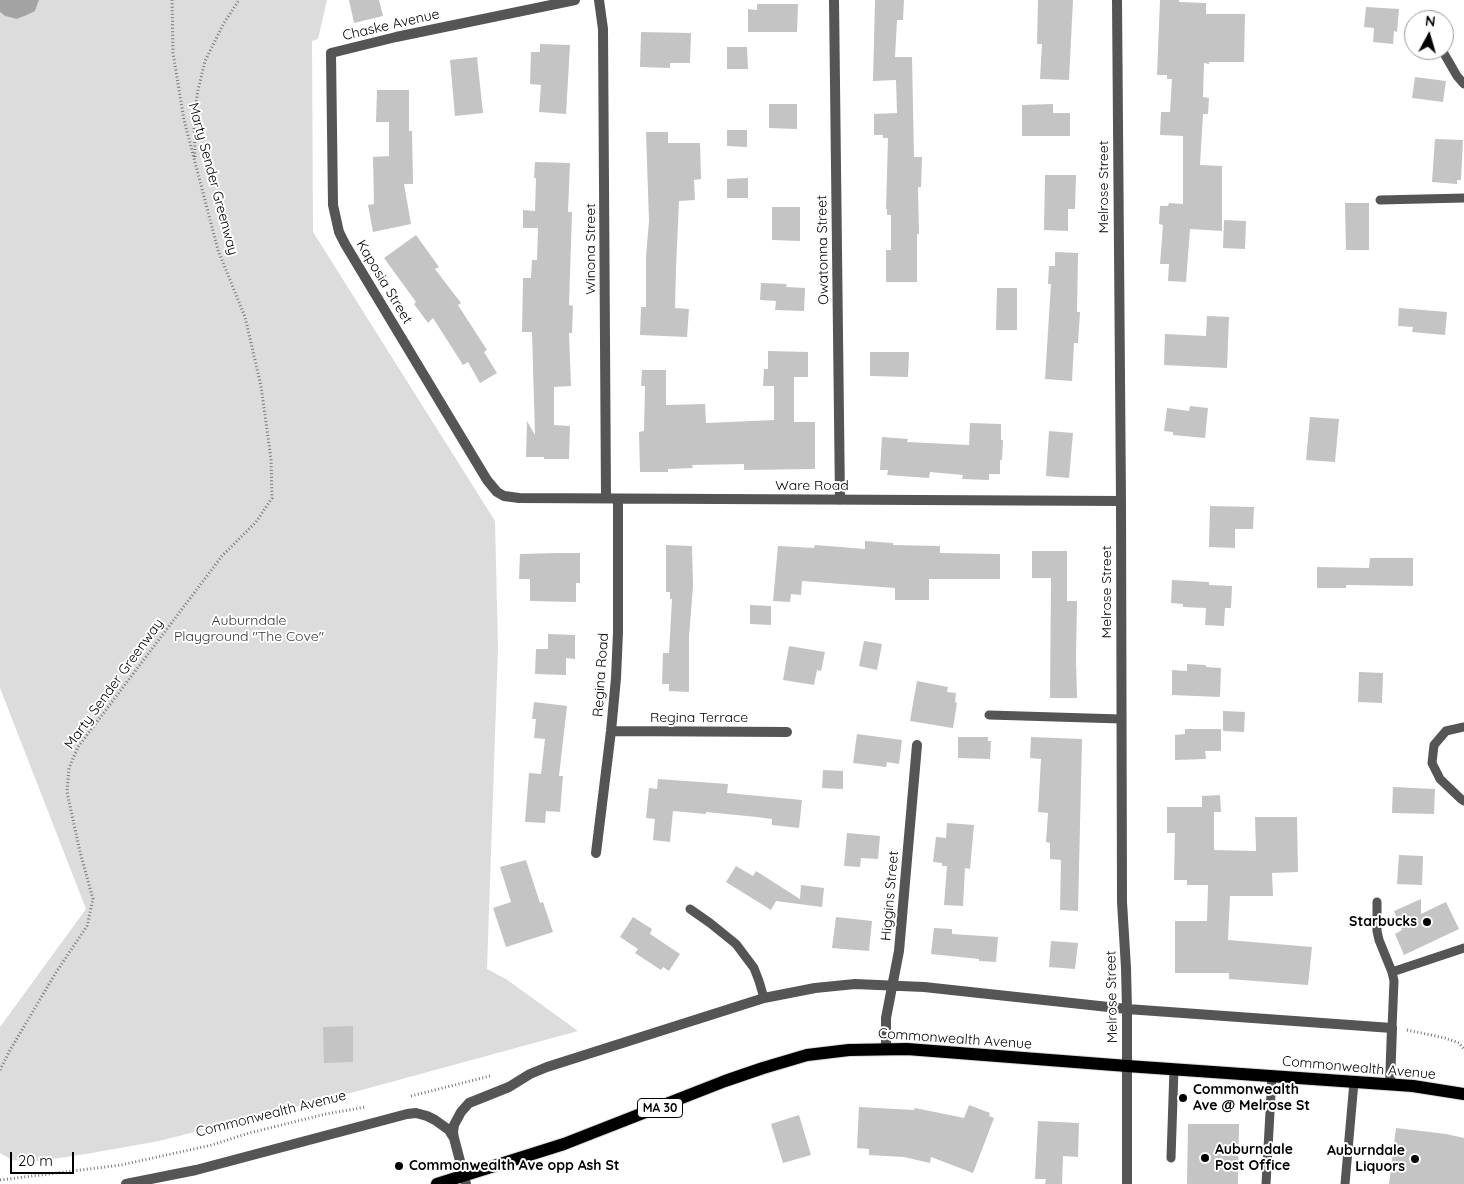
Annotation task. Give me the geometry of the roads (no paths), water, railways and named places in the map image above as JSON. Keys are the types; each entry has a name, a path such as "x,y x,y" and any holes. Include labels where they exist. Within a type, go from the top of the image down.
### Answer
{"main road":[{"name":"Commonwealth Avenue","path":"437,1184 465,1180 778,1063 807,1055 832,1052 886,1048 1390,1084 1464,1093"}],"street":[{"name":"Chaske Avenue","path":"331,53 396,37 575,0"},
{"name":"Winona Street","path":"598,0 603,29 606,498"},
{"name":"Owatonna Street","path":"834,0 840,500"},
{"name":"Melrose Street","path":"1116,0 1121,501 1122,902 1127,1009 1127,1184"},
{"name":"Kaposia Street","path":"331,53 333,205 339,232 487,480 497,492 504,496"},
{"name":"Ware Road","path":"504,496 519,498 618,499 1121,501"},
{"name":"Regina Road","path":"596,853 616,678 618,499"},
{"name":"Regina Terrace","path":"611,731 787,732"},
{"name":"Higgins Street","path":"886,1048 886,1018 899,951 917,745"},
{"path":"465,1180 454,1138 454,1125 464,1107 476,1100 509,1087 530,1074 547,1067 764,998 815,988 855,984 924,987 1127,1009 1392,1028 1390,1084"},
{"path":"126,1184 196,1170 407,1114 416,1113 435,1120 449,1130 454,1138"}],"lane":[{"path":"1448,60 1464,84"},
{"path":"1380,200 1464,198"},
{"path":"989,715 1121,719"},
{"path":"1464,727 1446,731 1434,745 1432,763 1440,779 1464,801"},
{"path":"1377,902 1377,931 1392,972 1394,991 1392,1028"},
{"path":"690,909 736,944 754,968 764,998"},
{"path":"1392,972 1464,948"},
{"path":"1171,1158 1174,1069"},
{"path":"1266,1184 1272,1076"},
{"path":"1345,1184 1354,1082"}],"place":[{"name":"Starbucks","path":"1427,922"},
{"name":"Commonwealth Ave @ Melrose St","path":"1183,1098"},
{"name":"Auburndale Post Office","path":"1205,1158"},
{"name":"Auburndale Liquors","path":"1415,1159"},
{"name":"Commonwealth Ave opp Ash St","path":"399,1166"}],"park label":[{"name":"Auburndale Playground \"The Cove\"","path":"249,630"}]}
